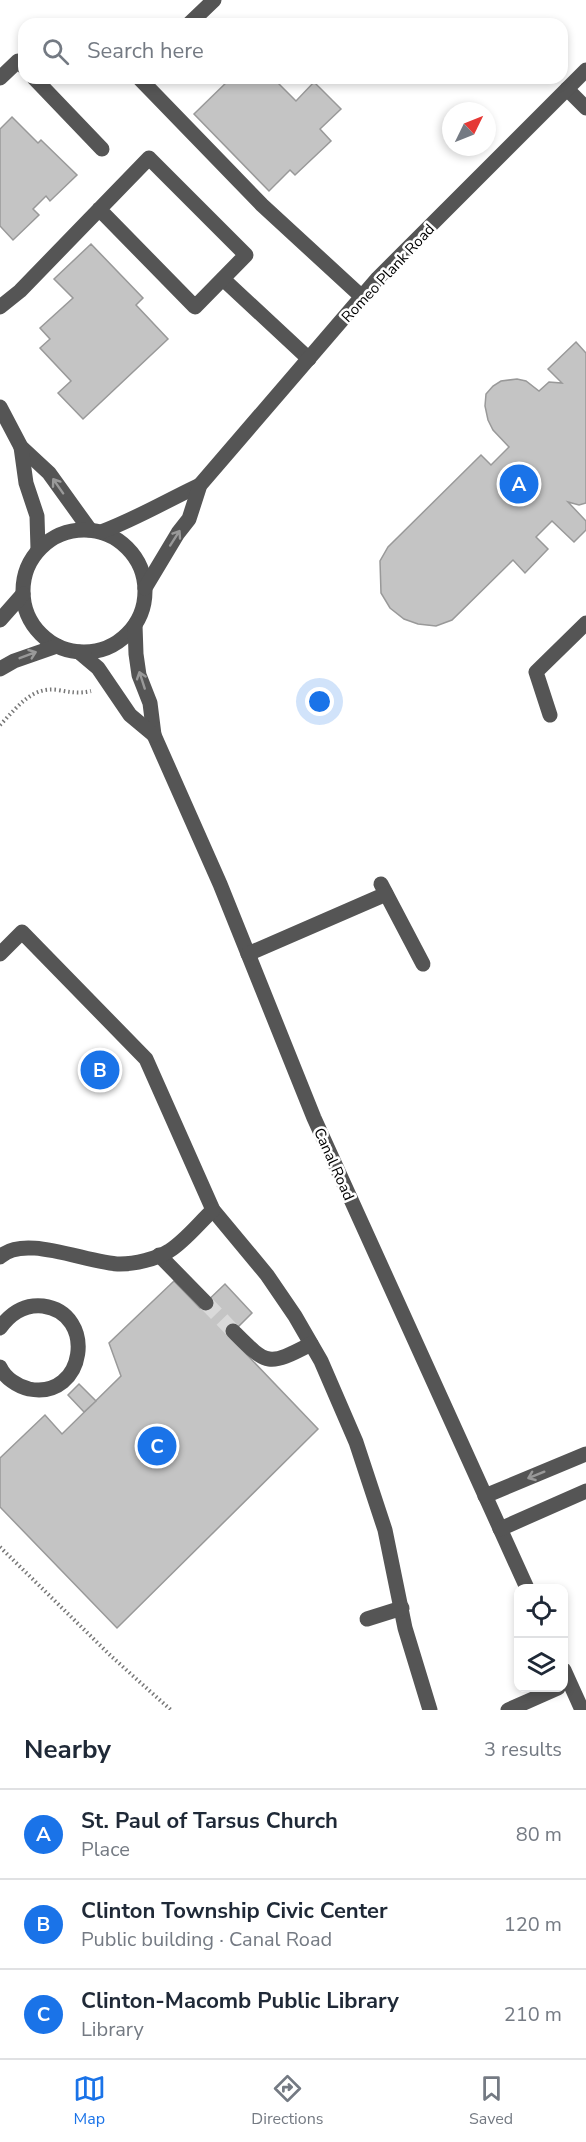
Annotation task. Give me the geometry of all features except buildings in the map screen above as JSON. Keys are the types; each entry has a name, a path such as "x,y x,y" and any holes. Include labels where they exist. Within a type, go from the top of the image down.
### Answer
{"street":[{"path":"195,18 214,0"},
{"path":"0,78 18,61"},
{"name":"Romeo Plank Road","path":"145,588 178,532 189,519 200,485 378,278 586,70"},
{"path":"40,84 102,149"},
{"path":"145,84 262,206 362,297"},
{"path":"567,89 586,108"},
{"path":"0,307 20,291 99,209 149,158 246,255 195,307 99,209"},
{"path":"223,279 309,359"},
{"path":"0,407 21,447 49,473 95,531"},
{"path":"21,447 26,483 37,516 38,549"},
{"name":"Romeo Plank Road","path":"95,531 133,520 200,485"},
{"path":"70,531 95,531 118,540 132,553 141,569 145,588 144,601 135,625 120,640 101,650 79,652 57,646 40,633 28,615 22,594 24,578 29,563 38,549 53,538 70,531"},
{"path":"0,620 22,594"},
{"path":"550,715 536,672 586,623"},
{"name":"Canal Road","path":"135,625 136,654 140,675 150,703 154,735 220,884 314,1118 525,1584"},
{"path":"0,669 14,661 57,646"},
{"name":"Canal Road","path":"79,652 98,668 130,715 154,735"},
{"path":"248,954 383,889 423,964"},
{"path":"0,954 22,932 147,1059 213,1210 267,1275 321,1361 356,1442 385,1530 415,1665 430,1710"},
{"path":"0,1257 6,1251 28,1247 95,1262 122,1264 145,1260 168,1252 213,1210"},
{"path":"159,1255 206,1303"},
{"path":"0,1367 11,1381 23,1388 37,1390 51,1388 63,1382 72,1371 78,1358 79,1345 76,1331 68,1319 44,1306 30,1306 2,1320"},
{"path":"233,1331 259,1357 280,1358 311,1344"},
{"path":"485,1496 586,1454"},
{"path":"500,1529 586,1491"},
{"path":"367,1619 402,1608"},
{"path":"568,1687 582,1710"},
{"path":"508,1710 543,1692"}],"path":[{"path":"0,726 28,696 41,690 53,689 76,693 92,690"},
{"path":"0,1547 112,1657 171,1710"}],"tunnel":[{"path":"206,1303 233,1331"}],"place":[{"name":"St. Paul of Tarsus Church","path":"519,484"},
{"name":"Clinton Township Civic Center","path":"100,1070"},
{"name":"Clinton-Macomb Public Library","path":"157,1446"}]}
